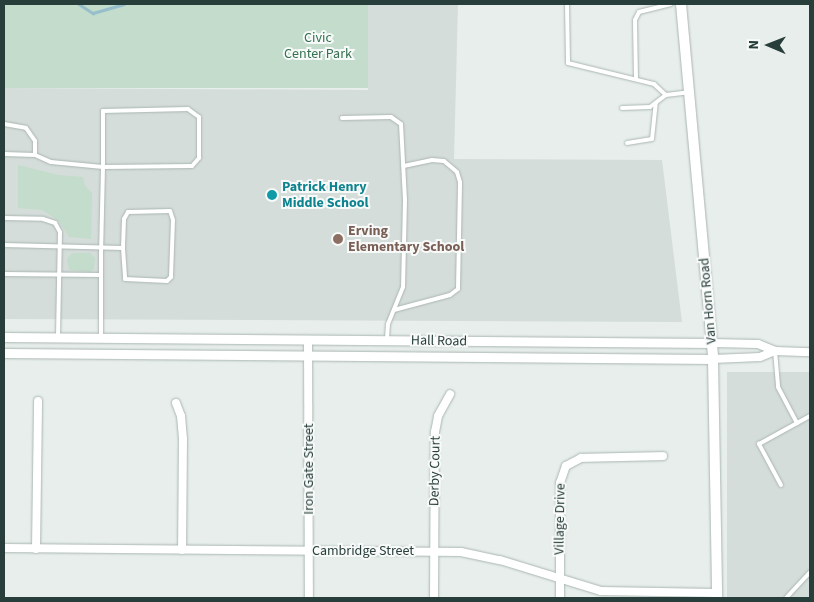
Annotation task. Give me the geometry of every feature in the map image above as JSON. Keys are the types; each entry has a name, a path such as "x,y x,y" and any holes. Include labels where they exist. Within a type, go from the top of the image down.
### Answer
{"main road":[{"name":"Van Horn Road","path":"681,4 713,359 717,596"}],"street":[{"name":"Hall Road","path":"4,337 712,343 758,344 775,351 810,352"},
{"path":"101,338 101,354"},
{"name":"Iron Gate Street","path":"308,340 309,598"},
{"path":"387,340 387,356"},
{"name":"Hall Road","path":"4,353 713,359 760,357 775,351"},
{"name":"Derby Court","path":"434,598 435,432 438,416 450,394"},
{"path":"36,549 38,400"},
{"path":"176,404 181,416 183,440 182,550"},
{"name":"Village Drive","path":"560,598 561,476 570,462 590,458 663,456"},
{"name":"Cambridge Street","path":"4,548 434,552 483,555 560,580 612,593 717,596"}],"lane":[{"path":"567,4 568,63 599,73 636,78 654,84 666,94"},
{"path":"636,78 635,20 639,12 671,4"},
{"path":"622,108 650,107 666,94 689,92"},
{"path":"627,144 652,139 656,102"},
{"path":"4,154 35,155 51,162 103,167 192,166 199,158 199,117 188,109 103,111 103,167 101,248 101,338"},
{"path":"342,118 391,117 402,124 404,166 402,287 388,324 387,340"},
{"path":"4,124 26,128 35,141 35,155"},
{"path":"394,310 450,295 458,289 460,182 457,172 444,161 432,160 404,166"},
{"path":"170,211 173,220 171,277 167,281 125,279 123,248 124,219 128,212 170,211"},
{"path":"4,218 43,218 55,223 62,238 58,247 62,257 58,275 58,338"},
{"path":"4,245 123,248"},
{"path":"4,274 101,275"},
{"path":"775,351 778,387 797,423"},
{"path":"781,485 760,444 810,416"},
{"path":"786,598 810,572"}],"shaded area":[{"name":"Erving Elementary School","path":"368,4 458,4 454,159 662,160 682,322 4,319 4,88 368,90"},
{"path":"727,372 810,372 810,598 727,598"}],"green space":[{"name":"Civic Center Park","path":"4,4 368,4 368,88 4,88"},
{"path":"18,165 58,175 83,177 85,186 92,193 91,239 69,237 59,221 42,210 18,208"},
{"path":"72,253 90,253 95,258 94,269 89,272 69,270 67,259"}],"waterway":[{"path":"79,4 93,13 124,4"}],"place":[{"name":"Patrick Henry Middle School","path":"272,195"},
{"name":"Erving Elementary School","path":"338,239"}]}
